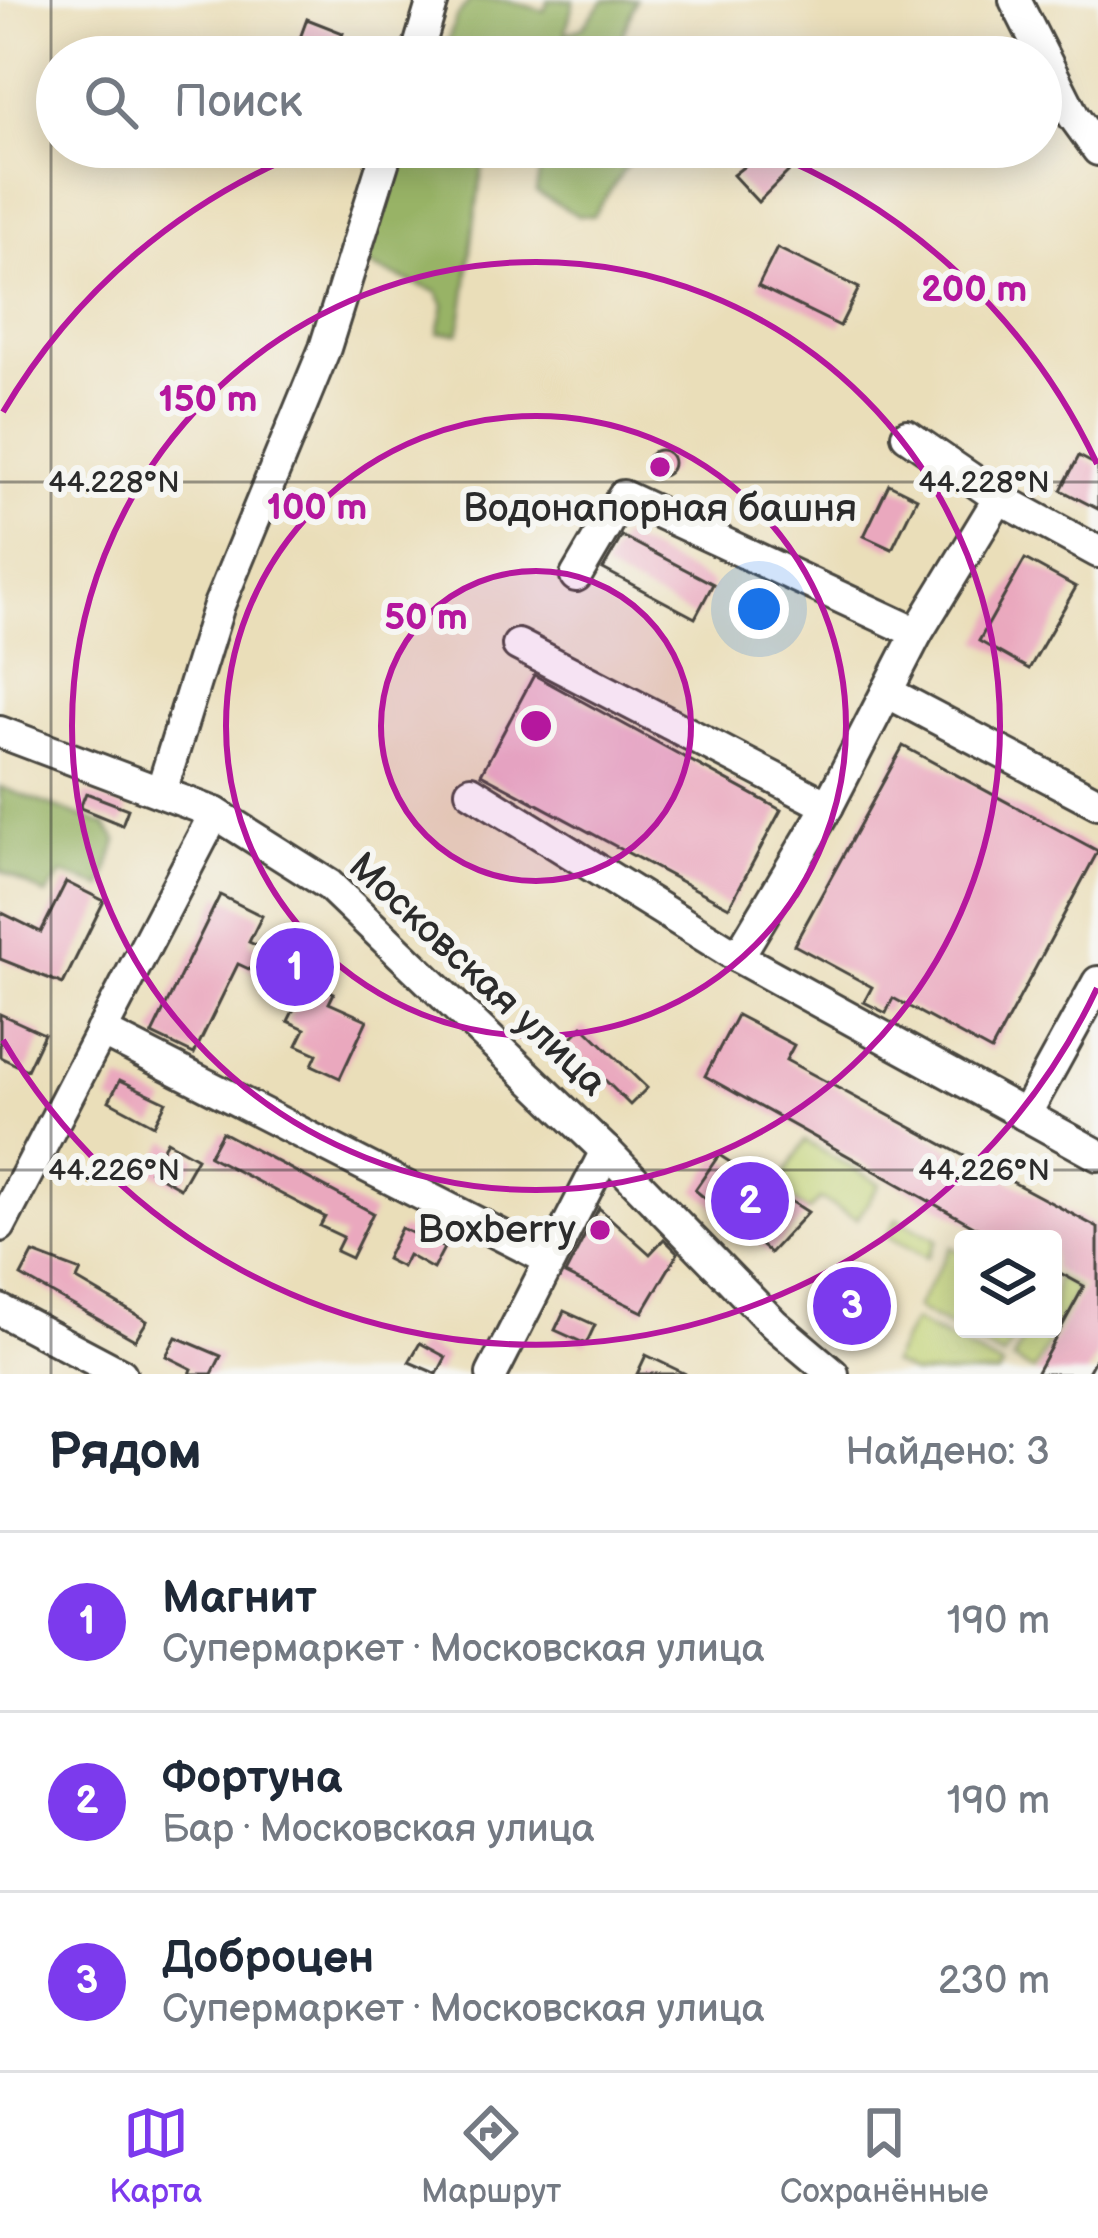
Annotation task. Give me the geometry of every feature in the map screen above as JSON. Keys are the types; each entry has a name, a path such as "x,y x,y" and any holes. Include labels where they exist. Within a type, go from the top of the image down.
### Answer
{"street":[{"path":"422,36 433,0"},
{"path":"1015,0 1033,36"},
{"path":"1062,93 1098,150"},
{"path":"160,792 219,605 325,348 381,168"},
{"path":"907,435 999,498 1098,552"},
{"path":"576,576 623,496 917,633"},
{"path":"738,957 828,806 917,633 999,498"},
{"path":"518,645 828,806"},
{"path":"887,692 1098,803"},
{"name":"Московская улица","path":"0,732 215,813 328,885 606,1151 774,1324 833,1374"},
{"path":"471,790 738,957 1098,1155"},
{"path":"0,1226 215,813"},
{"path":"1025,1115 1098,982"},
{"path":"101,1031 550,1260"},
{"path":"492,1374 606,1151"},
{"path":"0,1310 121,1374"}],"green space":[{"path":"470,0 507,0 544,11 548,0 574,0 565,34 583,27 604,0 636,0 622,36 450,36"},
{"path":"400,168 483,168 459,333 438,333 444,305 437,292 364,264 376,215"},
{"path":"540,168 625,168 593,216 577,215 536,192"},
{"path":"0,787 105,825 117,841 103,887 62,874 46,895 0,870"},
{"path":"805,1141 880,1184 857,1219 820,1199 808,1211 775,1190"},
{"path":"897,1218 937,1240 927,1258 887,1236"},
{"path":"951,1247 954,1249 954,1329 916,1308"},
{"path":"1062,1280 1077,1288 1062,1317"},
{"path":"913,1321 1002,1367 998,1374 913,1374 891,1363"},
{"path":"969,1338 1015,1338 1003,1357"},
{"path":"1024,1338 1051,1338 1034,1371 1013,1360"}],"building":[{"path":"307,19 343,33 342,36 301,36"},
{"path":"742,168 792,168 758,202 733,175"},
{"path":"777,248 859,288 840,326 758,286"},
{"name":"Водонапорная башня","path":"660,450 673,463 660,476 647,463"},
{"path":"1079,456 1098,466 1098,509 1061,490"},
{"path":"889,484 917,498 892,549 864,536"},
{"path":"622,536 713,584 695,618 603,569"},
{"path":"1025,559 1076,587 1029,669 979,641"},
{"path":"534,675 781,810 729,907 481,774"},
{"path":"903,746 1098,851 991,1051 893,998 886,1013 864,1002 872,987 794,945"},
{"path":"86,793 128,809 122,825 80,808"},
{"path":"66,882 104,901 63,984 0,959 0,912 41,932"},
{"path":"220,895 262,916 249,942 286,959 292,947 308,954 303,965 323,974 318,985 334,993 329,1003 367,1020 340,1078 312,1065 317,1054 297,1045 305,1029 288,1021 295,1007 270,996 277,982 238,964 194,1054 152,1034"},
{"path":"0,1014 44,1034 27,1070 0,1057"},
{"path":"737,1015 794,1045 786,1060 1098,1228 1098,1354 1087,1374 1036,1374 1056,1338 1062,1338 1062,1326 1084,1286 1062,1274 1062,1230 981,1230 705,1076"},
{"path":"583,1026 647,1088 630,1105 567,1042"},
{"path":"120,1080 166,1102 154,1125 109,1101"},
{"path":"222,1132 373,1213 351,1258 336,1251 343,1237 320,1226 325,1217 209,1156"},
{"path":"167,1141 197,1158 180,1188 150,1171"},
{"path":"719,1155 808,1212 770,1253 695,1190"},
{"path":"599,1208 650,1254 664,1239 678,1253 643,1312 565,1274"},
{"path":"401,1228 444,1248 433,1269 408,1255 402,1267 386,1259"},
{"path":"33,1253 81,1271 77,1280 147,1321 135,1340 21,1276"},
{"path":"564,1311 595,1325 586,1344 555,1330"},
{"path":"176,1337 221,1356 212,1374 190,1374 192,1369 166,1356"},
{"path":"420,1343 446,1357 437,1374 409,1362"},
{"path":"646,1355 686,1374 637,1374"}],"place":[{"name":"Водонапорная башня","path":"660,467"},
{"name":"Магнит","path":"295,967"},
{"name":"Фортуна","path":"750,1201"},
{"name":"Boxberry","path":"600,1230"},
{"name":"Доброцен","path":"852,1306"}]}
